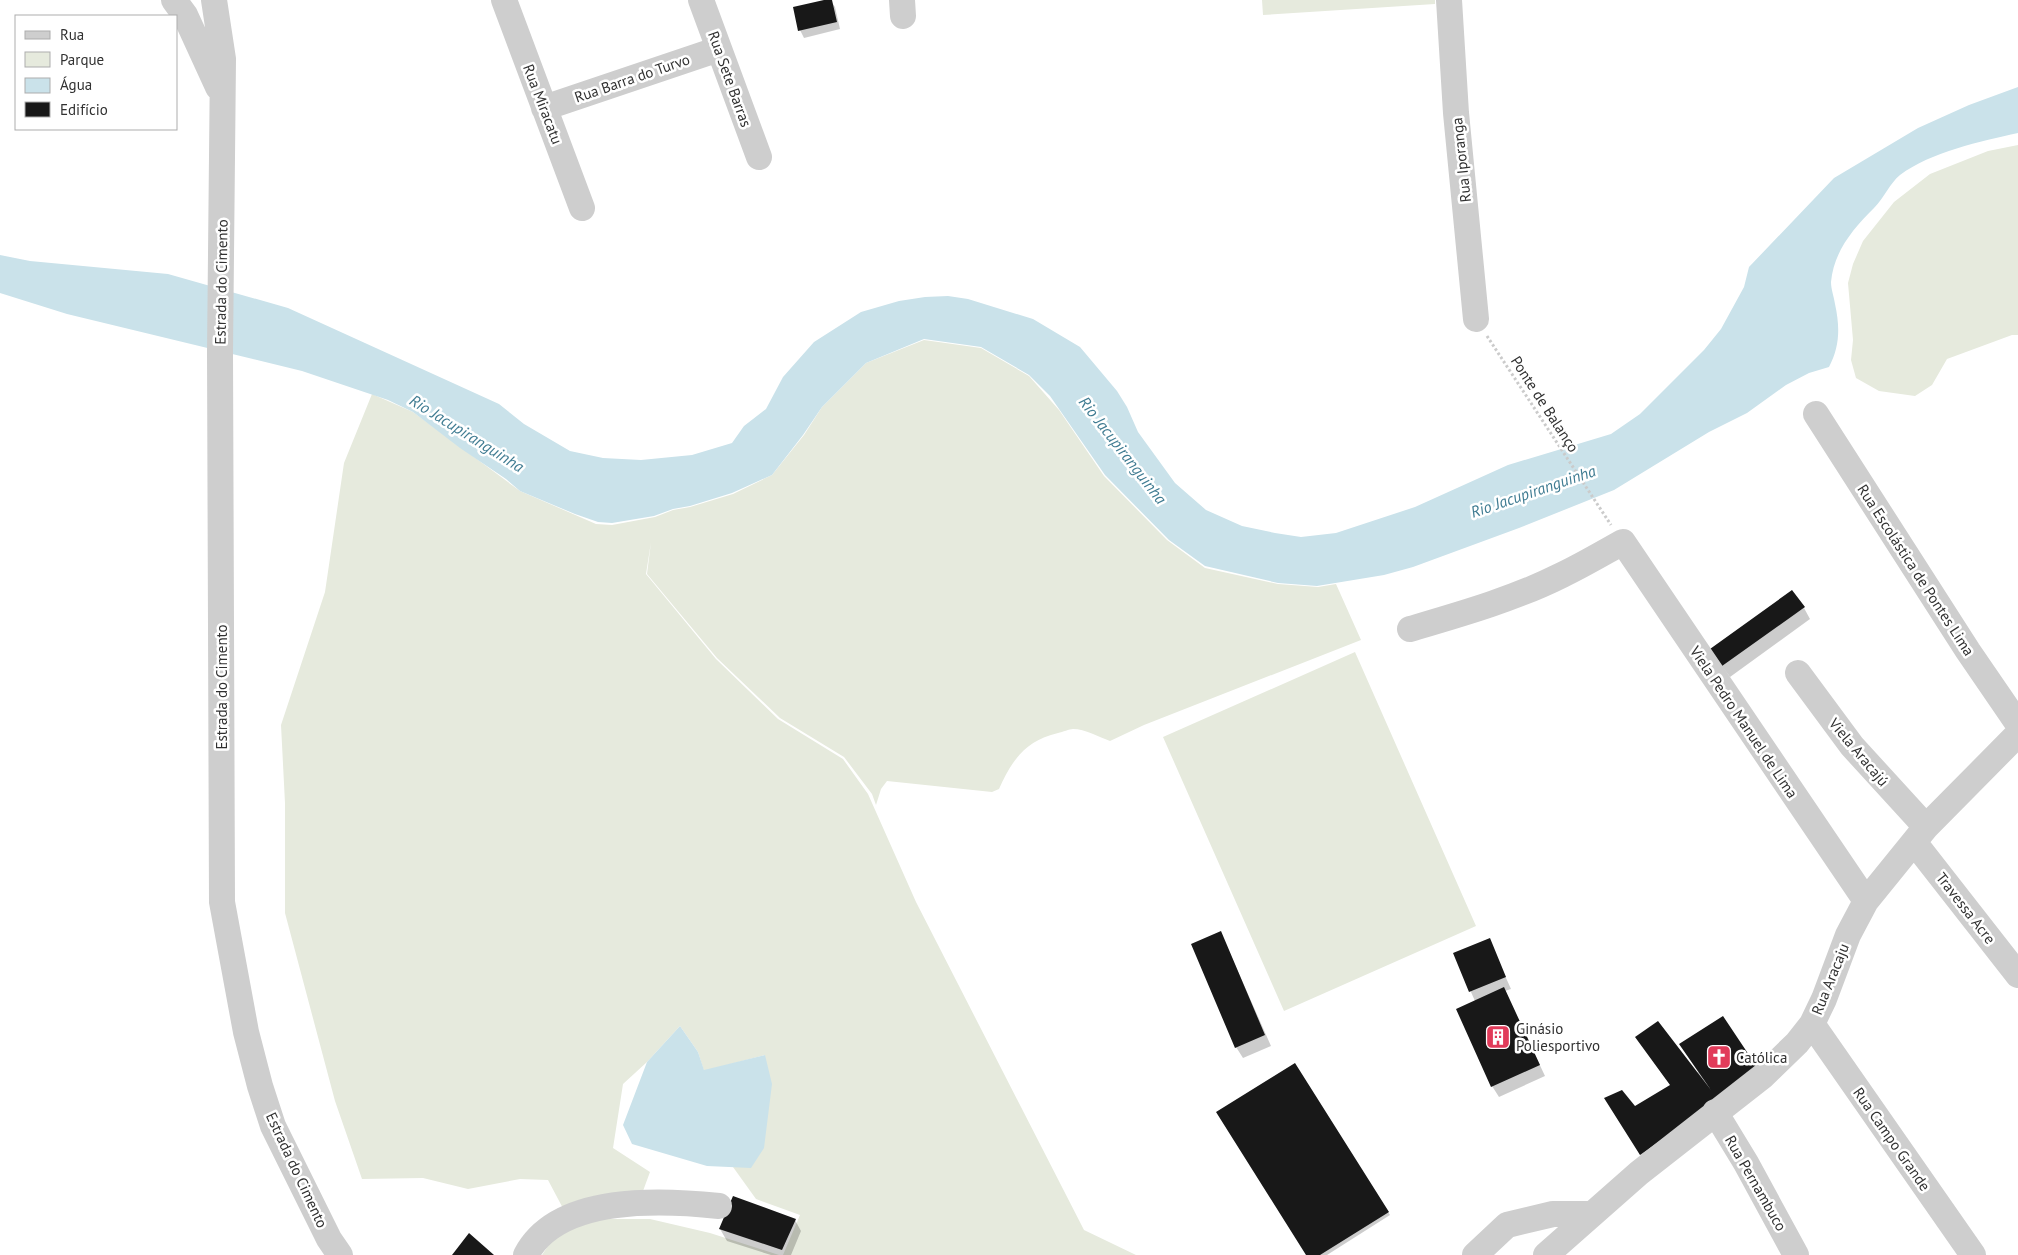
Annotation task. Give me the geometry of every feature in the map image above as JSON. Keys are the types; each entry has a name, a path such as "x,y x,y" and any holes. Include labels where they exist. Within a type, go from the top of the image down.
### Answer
{"street":[{"name":"Estrada do Cimento","path":"174,0 185,14 222,97"},
{"name":"Estrada do Cimento","path":"214,0 223,59 222,902 246,1032 265,1102 291,1165 329,1239 340,1255"},
{"name":"Rua Miracatu","path":"504,0 582,208"},
{"name":"Rua Sete Barras","path":"701,0 759,158"},
{"name":"Rua Iporanga","path":"1449,0 1456,113 1476,319"},
{"name":"Rua Barra do Turvo","path":"544,108 719,49"},
{"name":"Rua Escolástica de Pontes Lima","path":"1816,414 1968,651 2018,724"},
{"path":"1410,629 1471,611 1562,576 1617,534"},
{"name":"Viela Pedro Manuel de Lima","path":"1617,534 1866,901"},
{"name":"Viela Aracajú","path":"1798,673 1920,834"},
{"name":"Rua Aracaju","path":"1546,1255 1591,1214 1715,1112 1763,1076 1797,1043 1812,1024 1824,999 1848,935 1866,901 1920,834 2018,734"},
{"name":"Travessa Acre","path":"1920,834 2018,975"},
{"name":"Rua Campo Grande","path":"1812,1024 1973,1255"},
{"name":"Rua Pernambuco","path":"1715,1112 1796,1255"},
{"path":"526,1255 538,1238 553,1225 572,1216 595,1210 654,1202 719,1206"},
{"path":"1475,1255 1507,1225 1529,1218 1553,1214 1591,1214"}],"path":[{"name":"Ponte de Balanço","path":"1476,319 1617,534"}],"green space":[{"path":"1262,0 1435,0 1435,4 1263,15"},
{"path":"2018,145 2018,335 2012,335 1947,359 1932,385 1915,396 1879,391 1856,378 1851,360 1853,340 1848,283 1853,264 1863,241 1894,202 1930,174 1988,151"},
{"path":"924,340 981,348 1029,376 1059,410 1104,476 1167,540 1205,568 1278,584 1318,587 1336,584 1361,640 1144,725 1110,741 1078,729 1073,729 1037,741 1021,753 1009,769 999,789 992,792 887,781 881,789 876,805 872,794 844,757 780,718 717,658 647,574 651,542 646,574 716,659 778,719 843,759 868,794 916,902 1084,1230 1136,1255 783,1255 800,1215 756,1199 733,1167 751,1167 765,1055 704,1071 698,1052 680,1026 647,1062 623,1084 613,1148 650,1172 643,1191 566,1214 548,1180 520,1179 468,1189 423,1178 362,1179 335,1101 285,913 285,803 281,725 325,592 344,463 372,394 413,412 520,491 596,524 612,525 655,517 673,510 733,494 772,475 804,435 822,407 866,363"},
{"path":"1355,652 1476,926 1284,1011 1163,737"},
{"path":"598,1219 650,1219 710,1233 779,1255 542,1255 558,1231"}],"water":[{"name":"Rio Jacupiranguinha","path":"2018,87 2018,133 1957,148 1912,167 1896,178 1878,204 1852,232 1840,250 1831,282 1837,312 1838,336 1833,359 1829,367 1809,373 1786,385 1747,413 1709,432 1614,490 1519,528 1413,567 1384,575 1317,586 1278,583 1205,566 1169,540 1105,475 1050,396 1029,375 981,347 924,339 866,363 822,407 772,475 732,493 690,506 673,509 654,516 612,523 598,522 575,514 520,491 413,412 388,400 302,371 67,314 0,293 0,255 30,261 168,274 288,308 499,404 524,424 570,451 603,458 641,460 692,455 732,443 744,426 766,409 783,377 814,342 861,312 899,301 925,297 948,296 968,299 1033,319 1080,347 1117,391 1127,407 1138,432 1175,483 1206,510 1242,526 1301,537 1336,533 1415,507 1508,465 1611,434 1640,414 1704,350 1721,329 1744,287 1749,267 1834,178 1918,128 1969,105"},
{"path":"680,1026 698,1052 704,1070 765,1055 772,1084 764,1148 751,1168 707,1166 632,1144 623,1125 647,1062"}],"building":[{"path":"832,0 837,22 798,31 793,7"},
{"path":"1792,590 1805,607 1722,666 1710,649"},
{"path":"1221,931 1265,1035 1235,1048 1191,944"},
{"path":"1490,938 1506,977 1469,992 1453,953"},
{"name":"Ginásio Poliesportivo","path":"1504,987 1540,1065 1491,1087 1456,1009"},
{"path":"1723,1016 1759,1070 1640,1155 1604,1098 1622,1090 1635,1106 1670,1085 1635,1037 1658,1021 1711,1090 1679,1044"},
{"path":"1295,1063 1389,1212 1320,1255 1306,1255 1216,1112"},
{"path":"733,1196 796,1219 782,1250 719,1229"},
{"path":"469,1233 494,1255 452,1255"}],"place":[{"name":"Ginásio Poliesportivo","path":"1498,1037"},
{"name":"Católica","path":"1719,1057"}]}
